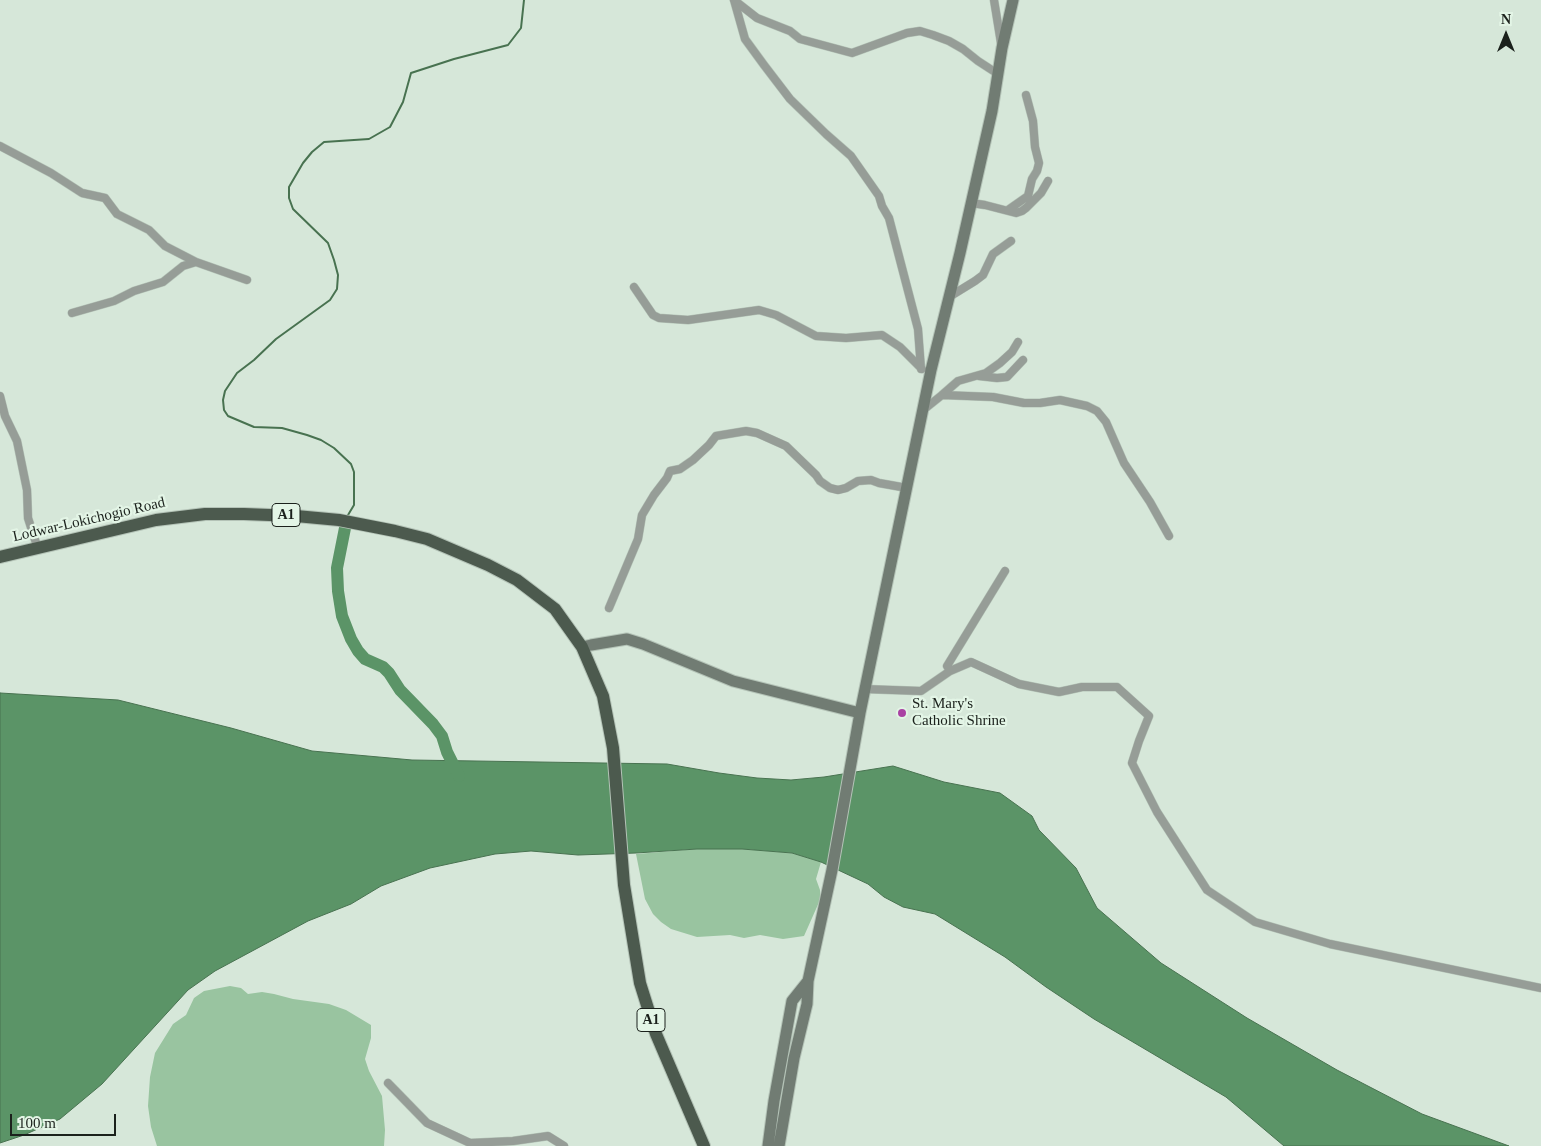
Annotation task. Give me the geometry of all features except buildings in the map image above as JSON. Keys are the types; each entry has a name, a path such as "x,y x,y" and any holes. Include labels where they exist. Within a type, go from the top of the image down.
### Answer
{"highway":[{"name":"Lodwar-Lokichogio Road","path":"0,557 156,520 183,516 254,514 339,520 395,531 436,543 488,565 510,577 555,609 582,648"},
{"name":"A1","path":"582,648 603,696 613,748 624,885 640,984 656,1034 704,1146"}],"main road":[{"path":"779,1146 794,1058 807,1004 808,980 832,870 864,689 922,411 926,369 949,297 972,203 992,112 1002,48 1013,0"},
{"path":"582,648 627,639 733,680 860,713"},
{"path":"768,1146 792,1001 808,980"}],"street":[{"path":"734,0 757,18 790,31 800,39 852,53 907,33 920,31 949,41 998,74"},
{"path":"734,0 745,39 754,52 790,99 851,156 879,196 882,206 890,218 926,369"},
{"path":"994,0 1002,48"},
{"path":"1008,210 1028,196 1032,179 1039,163 1035,147 1033,121 1026,95"},
{"path":"0,146 51,173 82,193 106,198 117,214 149,230 165,246 196,262 247,280"},
{"path":"972,203 1016,213 1026,208 1041,193 1048,181"},
{"path":"949,297 975,282 983,275 993,254 1011,241"},
{"path":"72,313 114,301 134,291 163,282 183,266 196,262"},
{"path":"634,287 653,314 659,318 688,320 759,310 776,315 816,336 846,338 882,335 900,347 926,369"},
{"path":"922,411 958,381 986,373 1000,363 1012,352 1018,342"},
{"path":"977,376 1007,377 1023,360"},
{"path":"942,395 993,397 1024,403 1060,400 1087,406 1097,411 1106,422 1124,462 1169,536"},
{"path":"0,396 5,416 17,441 27,490 28,518 38,549"},
{"path":"608,608 638,539 642,515 654,494 667,478 670,471 680,469 693,460 716,436 746,431 780,443 786,446 820,481 830,488 838,490 858,481 870,480 906,488"},
{"path":"950,671 947,666 1005,571"},
{"path":"864,689 921,691 950,671 971,662 1019,684 1059,692 1082,687 1117,687 1150,716 1132,763 1157,812 1208,890 1255,922 1330,944 1541,988"},
{"path":"388,1083 427,1123 470,1143 513,1141 548,1136 564,1146"}],"shaded area":[{"path":"0,693 118,700 231,728 312,751 412,760 667,764 757,778 791,780 824,777 893,766 944,782 1000,793 1032,816 1039,830 1076,868 1097,908 1161,963 1247,1018 1337,1070 1422,1114 1509,1146 1284,1146 1226,1097 1094,1019 1005,957 935,914 903,907 884,897 868,884 821,862 792,853 742,849 697,849 578,855 531,851 495,854 430,868 381,886 351,904 308,921 215,971 188,990 102,1084 60,1119 0,1143"},
{"path":"697,849 742,849 792,853 821,862 816,879 820,890 820,900 804,936 783,939 760,935 744,938 730,935 697,937 671,929 661,922 653,914 645,899 636,854"},
{"path":"230,986 241,988 248,994 262,992 329,1004 346,1010 371,1025 371,1038 365,1059 382,1096 385,1130 384,1146 157,1146 151,1127 148,1106 150,1077 155,1053 173,1024 186,1015 194,998 204,991"}],"waterway":[{"path":"348,515 354,505 354,472 351,464 334,448 321,440 282,428 254,427 228,416 224,410 223,400 225,391 237,373 276,339 330,300 337,289 338,275 328,243 293,209 289,198 289,187 303,163 324,142 369,139 390,127 403,102 411,73 454,59 508,45 521,28 524,0"},
{"path":"346,523 337,568 342,616 351,639 365,659 383,667 400,690 433,724 442,736 447,752 459,776"}],"place":[{"name":"St. Mary's Catholic Shrine","path":"902,713"}]}
